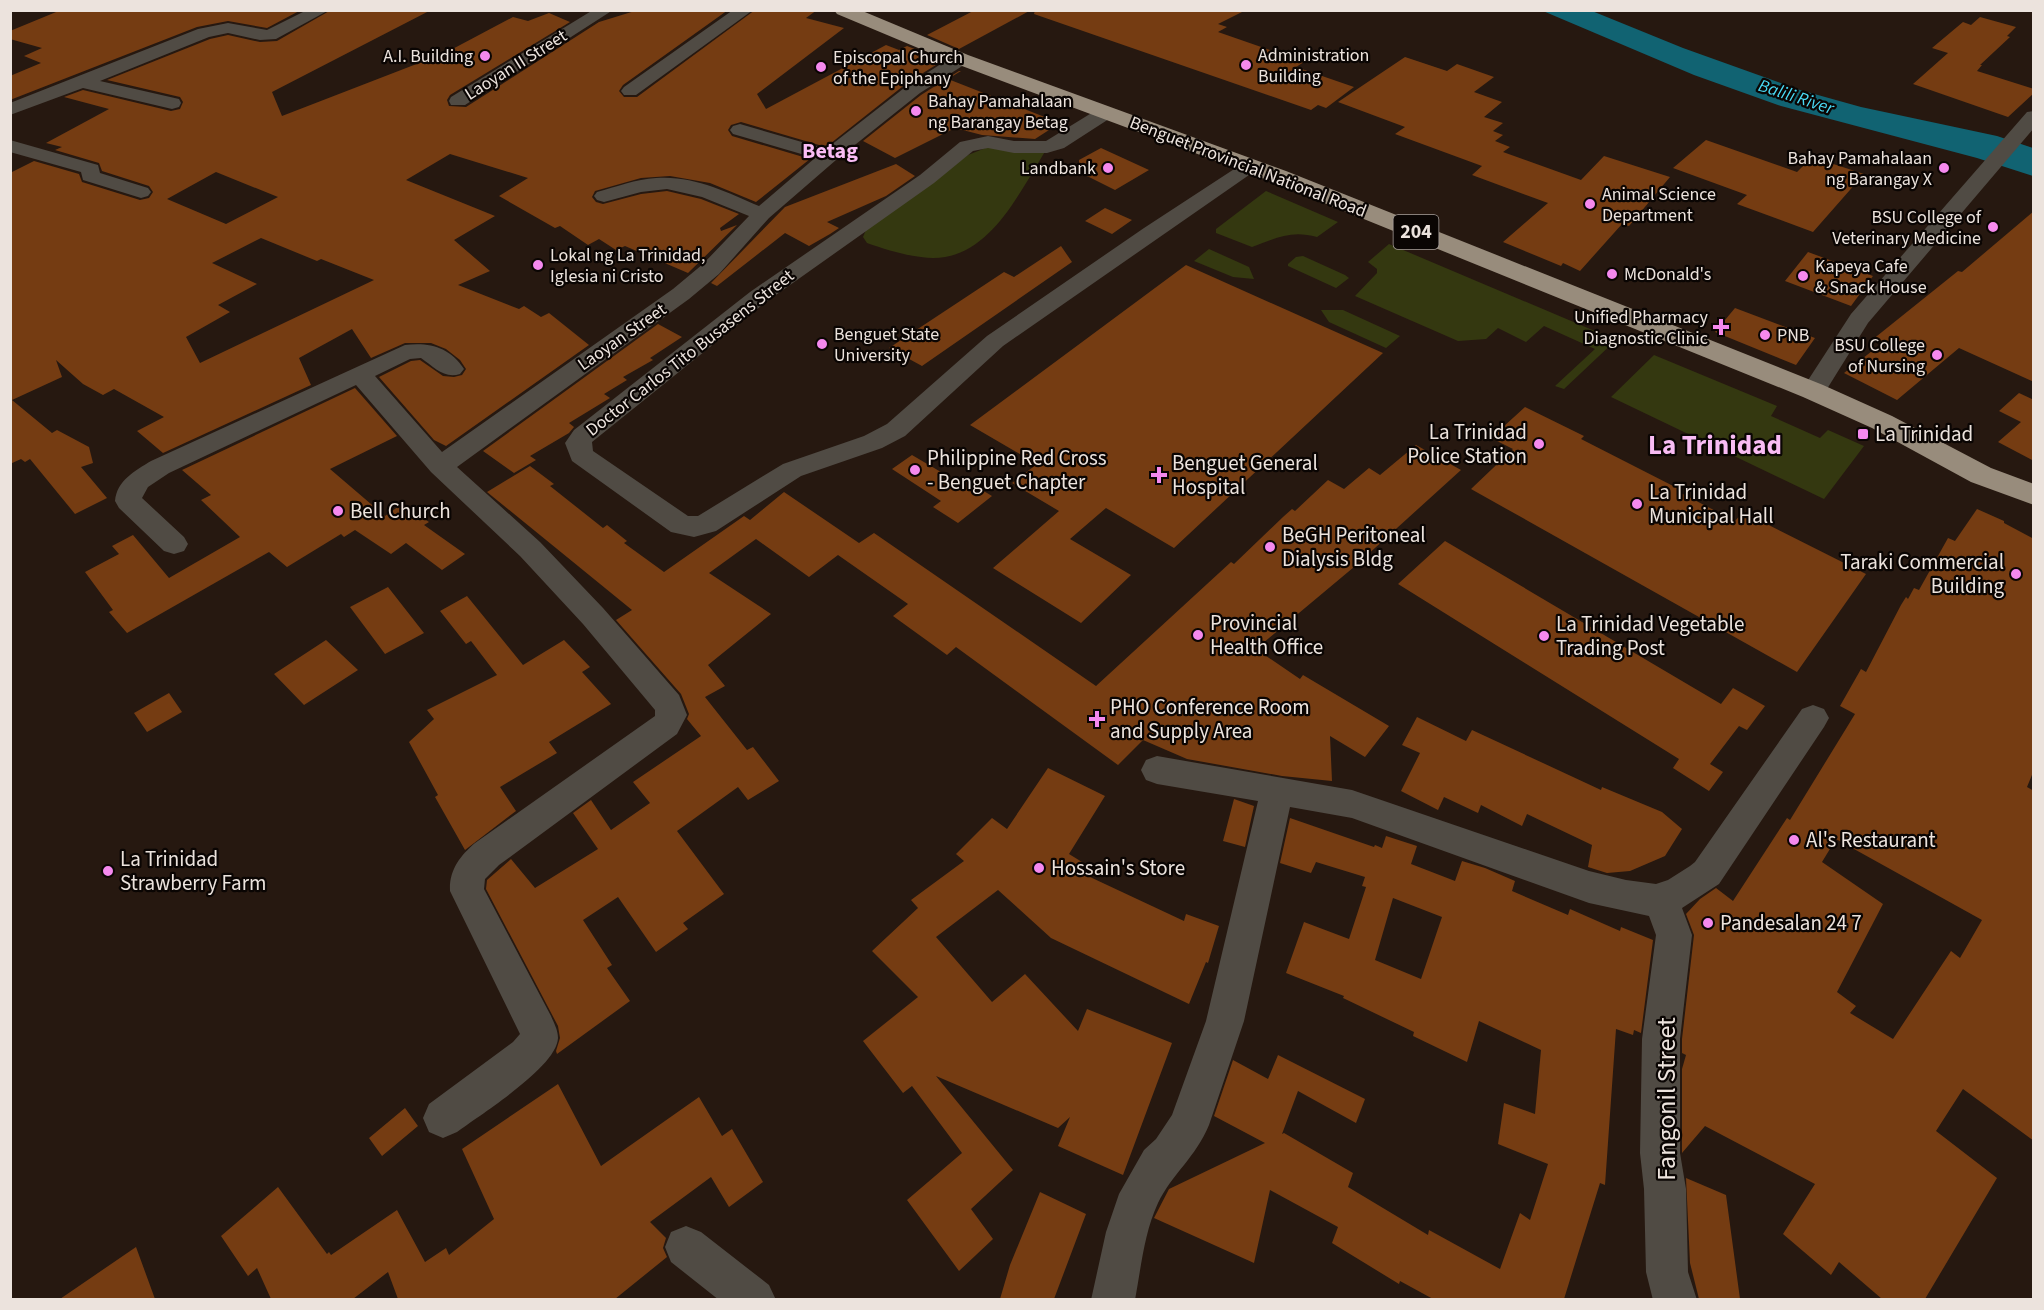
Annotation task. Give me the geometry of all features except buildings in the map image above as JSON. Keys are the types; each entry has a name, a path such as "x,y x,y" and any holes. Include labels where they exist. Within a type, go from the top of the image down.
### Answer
{"highway":[{"name":"Benguet Provincial National Road","path":"843,10 961,59 1252,166 1814,391 1882,422 1981,475 2034,495"},
{"name":"Benguet Provincial National Road","path":"1981,475 2007,500 2034,515"}],"street":[{"path":"10,110 170,45 209,32 228,28 270,35 321,10"},
{"name":"Laoyan II Street","path":"458,100 604,10"},
{"path":"630,91 745,10"},
{"name":"Laoyan Street","path":"440,466 681,294 711,269 762,214 830,156 914,89 961,59"},
{"path":"82,82 171,103"},
{"name":"Doctor Carlos Tito Busasens Street","path":"1105,113 1058,144 1047,147 1014,147 988,142 967,146 927,179 758,297 583,436 578,448 581,455 681,525 694,527 706,524 792,470 873,442 896,430 995,341 1151,232 1252,166"},
{"path":"1814,391 1859,319 1983,173 2027,127"},
{"path":"740,130 830,156"},
{"path":"10,146 91,169 90,176 141,192"},
{"path":"604,196 655,183 673,185 690,188 762,214"},
{"path":"174,544 128,501 127,494 131,488 160,467 405,352 426,350 452,369"},
{"path":"359,373 440,466 487,507 593,616 668,704 672,712 671,719 666,725 487,854 470,869 465,879 467,891 538,1029 539,1040 527,1056 443,1118"},
{"path":"1157,770 1352,804 1589,887 1620,895 1661,900 1688,888 1707,873 1813,718"},
{"path":"1113,1299 1127,1232 1140,1194 1158,1164 1170,1153 1189,1125 1225,1021 1277,790"},
{"name":"Fangonil Street","path":"1661,900 1674,935 1661,1039 1660,1153 1665,1189 1667,1272 1675,1299"},
{"path":"686,1246 754,1299"}],"green space":[{"path":"988,147 1046,150 1011,207 981,240 964,251 944,257 907,255 867,243 863,237 866,230 968,155"},
{"path":"1266,191 1338,222 1317,237 1291,235 1252,247 1216,233 1216,229"},
{"path":"1389,244 1616,340 1564,389 1555,386 1595,349 1544,326 1526,342 1498,328 1486,339 1458,341 1355,296 1377,273 1377,269 1368,262"},
{"path":"1209,249 1249,267 1254,279 1233,277 1194,261"},
{"path":"1303,256 1349,278 1336,288 1288,266 1296,257"},
{"path":"1321,310 1343,310 1400,336 1386,348 1329,322"},
{"path":"1654,355 1777,406 1771,416 1820,438 1828,430 1864,446 1824,499 1611,397"}],"water":[{"name":"Balili River","path":"1543,11 1592,11 1683,48 1800,90 1861,107 1997,136 2033,148 2033,176 1977,158 1781,106 1694,75"}],"place":[{"name":"A.I. Building","path":"485,56"},
{"name":"Administration Building","path":"1246,65"},
{"name":"Episcopal Church of the Epiphany","path":"821,67"},
{"name":"Bahay Pamahalaan ng Barangay Betag","path":"916,111"},
{"name":"Landbank","path":"1108,168"},
{"name":"Bahay Pamahalaan ng Barangay X","path":"1944,168"},
{"name":"Animal Science Department","path":"1590,204"},
{"name":"BSU College of Veterinary Medicine","path":"1993,227"},
{"name":"Lokal ng La Trinidad, Iglesia ni Cristo","path":"538,265"},
{"name":"McDonald's","path":"1612,274"},
{"name":"Kapeya Cafe & Snack House","path":"1803,276"},
{"name":"Unified Pharmacy Diagnostic Clinic","path":"1721,327"},
{"name":"PNB","path":"1765,335"},
{"name":"Benguet State University","path":"822,344"},
{"name":"BSU College of Nursing","path":"1937,355"},
{"name":"La Trinidad","path":"1863,434"},
{"name":"La Trinidad Police Station","path":"1539,444"},
{"name":"Philippine Red Cross - Benguet Chapter","path":"915,470"},
{"name":"Benguet General Hospital","path":"1159,475"},
{"name":"La Trinidad Municipal Hall","path":"1637,504"},
{"name":"Bell Church","path":"338,511"},
{"name":"BeGH Peritoneal Dialysis Bldg","path":"1270,547"},
{"name":"Taraki Commercial Building","path":"2016,574"},
{"name":"Provincial Health Office","path":"1198,635"},
{"name":"La Trinidad Vegetable Trading Post","path":"1544,636"},
{"name":"PHO Conference Room and Supply Area","path":"1097,719"},
{"name":"Al's Restaurant","path":"1794,840"},
{"name":"Hossain's Store","path":"1039,868"},
{"name":"La Trinidad Strawberry Farm","path":"108,871"},
{"name":"Pandesalan 24 7","path":"1708,923"}],"district":[{"name":"Betag","path":"830,151"},
{"name":"La Trinidad","path":"1715,445"}]}
